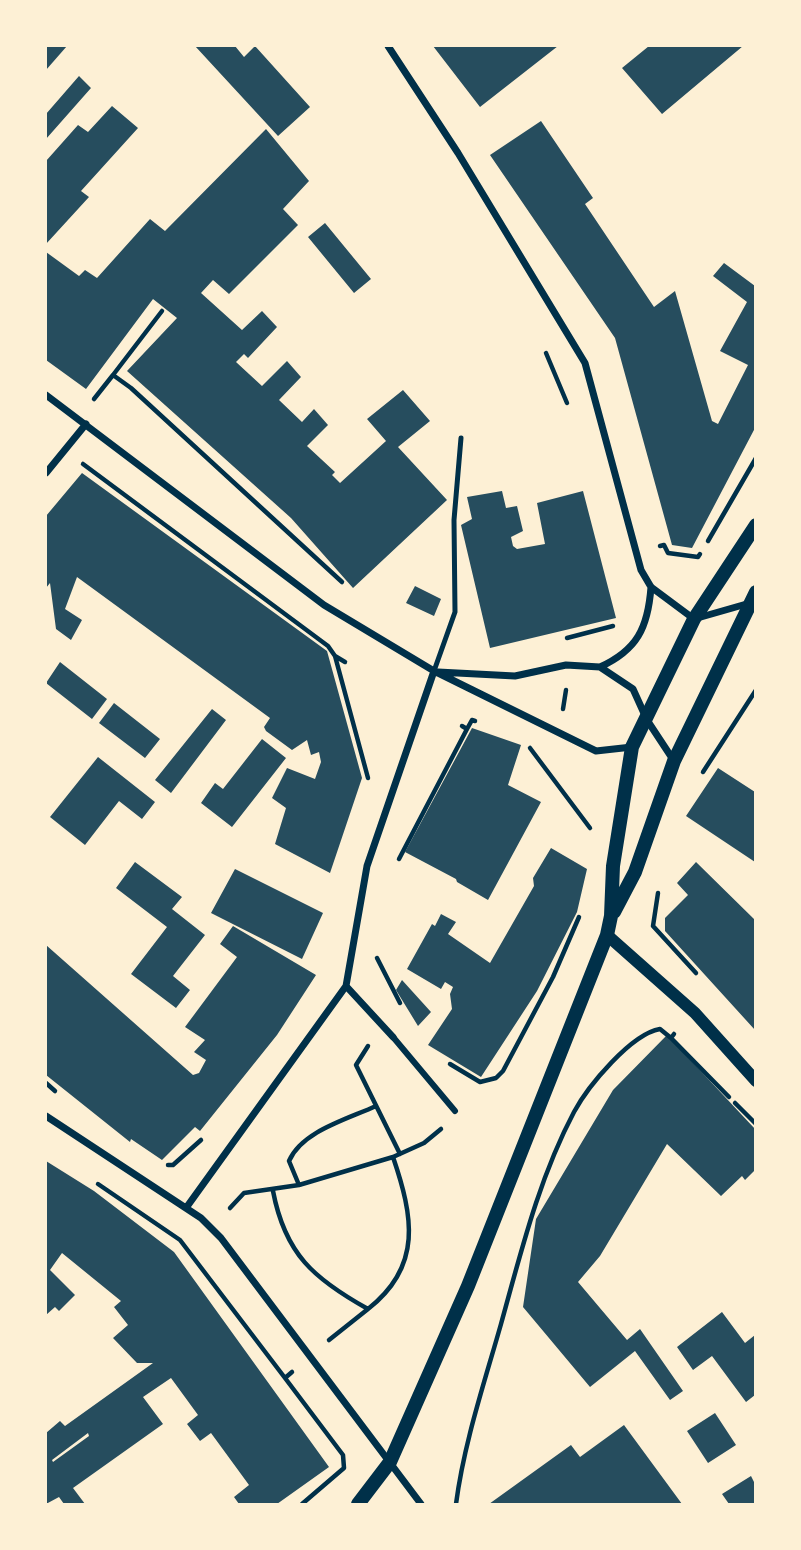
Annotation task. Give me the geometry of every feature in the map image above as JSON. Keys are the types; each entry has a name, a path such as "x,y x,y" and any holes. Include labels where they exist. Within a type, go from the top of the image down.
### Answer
{"main road":[{"path":"358,1504 390,1462 468,1286 607,935 611,916 613,866 632,747 694,619 755,525"},
{"path":"611,916 635,872 674,761 753,597"}],"street":[{"path":"388,46 458,153 585,363 641,569 651,587 694,619 753,597"},
{"path":"46,395 324,605 434,671 596,751 632,747"},
{"path":"46,473 86,424"},
{"path":"434,671 515,676 566,665 600,667 624,656 640,633 649,612 651,587"},
{"path":"600,667 633,689 647,720 674,761"},
{"path":"186,1208 346,986 367,866 434,671"},
{"path":"607,935 695,1013 755,1081"},
{"path":"346,986 455,1111"},
{"path":"46,1116 186,1208 221,1238 421,1504"}],"lane":[{"path":"434,671 455,612 454,520 461,438"}],"path":[{"path":"83,394 93,400 162,311"},
{"path":"544,349 568,408"},
{"path":"113,375 131,387 342,582"},
{"path":"61,455 76,467 85,465 328,646 335,656 369,775 365,787"},
{"path":"659,546 664,545 668,553 698,557 755,458"},
{"path":"566,645 566,638 617,625"},
{"path":"335,656 345,662"},
{"path":"563,714 566,690"},
{"path":"697,780 719,751 755,690"},
{"path":"395,870 464,728 472,720 483,725"},
{"path":"528,746 594,833"},
{"path":"659,891 653,926 705,983"},
{"path":"230,1208 244,1193 273,1191 299,1185 393,1157 437,1134 481,1082 498,1079 553,977 582,911"},
{"path":"376,951 387,980 404,1012"},
{"path":"384,1027 356,1065 400,1154"},
{"path":"456,1504 462,1459 532,1213 574,1112 592,1085 647,1031 660,1029 673,1036 755,1124"},
{"path":"448,1063 481,1082"},
{"path":"46,1083 65,1100"},
{"path":"299,1185 289,1161 293,1152 310,1137 376,1106"},
{"path":"160,1164 173,1166 203,1137"},
{"path":"329,1340 387,1294 406,1252 408,1203 393,1157"},
{"path":"90,1179 191,1250 342,1455 344,1468 302,1504"},
{"path":"273,1191 277,1213 299,1258 331,1289 368,1309"},
{"path":"285,1378 292,1371"},
{"path":"312,1497 317,1504"}],"building":[{"path":"46,46 67,46 46,70"},
{"path":"195,46 235,46 244,57 255,46 310,107 278,136"},
{"path":"433,46 558,46 480,107"},
{"path":"649,46 743,46 662,114 622,68"},
{"path":"79,76 91,88 46,139 46,114"},
{"path":"112,106 138,128 81,191 89,197 46,244 46,161 78,125 88,132"},
{"path":"541,121 593,198 585,204 654,307 675,291 712,421 718,424 748,365 720,351 747,302 713,276 724,263 755,286 755,428 692,548 672,545 615,338 490,155"},
{"path":"266,129 309,181 283,209 298,225 229,294 213,280 201,293 242,330 262,311 277,327 248,358 244,354 236,362 262,386 287,361 301,377 279,400 302,422 314,409 328,425 307,446 335,472 332,475 340,483 386,441 367,419 403,390 430,421 398,447 447,500 353,588 291,518 127,371 177,318 153,299 86,389 46,360 46,252 79,276 85,270 97,278 150,219 165,231"},
{"path":"325,223 371,279 354,293 308,237"},
{"path":"82,473 327,651 362,778 330,873 275,844 286,808 272,798 287,768 315,779 321,762 319,752 311,755 307,740 292,750 266,731 264,727 270,718 77,577 65,609 82,620 71,640 56,629 50,583 46,588 46,516"},
{"path":"502,491 506,508 517,506 523,531 511,537 513,546 517,549 545,544 537,503 583,491 616,618 490,648 461,525 472,519 467,497"},
{"path":"415,586 441,599 434,616 406,603"},
{"path":"60,662 107,699 92,719 46,683"},
{"path":"114,703 160,739 145,758 99,723"},
{"path":"212,709 226,720 171,793 155,780"},
{"path":"472,728 521,745 508,785 541,802 488,900 456,879 405,852"},
{"path":"262,739 286,758 232,827 201,803 215,783 223,789"},
{"path":"98,757 155,802 142,819 119,801 85,845 50,817"},
{"path":"718,768 755,792 755,862 686,816"},
{"path":"551,848 587,869 577,912 537,991 481,1077 428,1045 452,1009 450,994 453,987 445,982 441,989 407,969 432,924 435,926 441,914 456,922 448,934 490,963 534,886 533,878"},
{"path":"135,862 182,897 172,909 205,935 173,976 190,990 176,1008 131,974 167,927 116,888"},
{"path":"696,862 755,920 755,1030 665,931 665,918 688,895 677,883"},
{"path":"235,869 323,913 302,959 211,913"},
{"path":"233,926 316,975 277,1035 200,1131 195,1127 162,1160 131,1139 130,1142 46,1075 46,945 193,1075 199,1073 206,1060 194,1052 205,1040 185,1027 237,957 220,944"},
{"path":"402,980 431,1012 418,1026 396,990"},
{"path":"667,1035 755,1129 755,1170 745,1180 742,1176 721,1196 667,1144 600,1256 578,1282 627,1340 640,1329 683,1391 670,1400 635,1351 590,1387 523,1307 536,1219 613,1090"},
{"path":"46,1161 94,1191 174,1252 329,1467 277,1504 239,1504 234,1497 249,1485 211,1433 200,1441 187,1424 198,1415 171,1378 143,1397 163,1424 73,1488 85,1504 64,1504 59,1497 46,1504 46,1433 60,1421 65,1426 153,1363 137,1363 113,1338 128,1325 114,1307 121,1301 62,1253 50,1270 75,1295 59,1311 55,1307 46,1315","holes":["88,1433 89,1436 53,1462 52,1460"]},
{"path":"722,1312 745,1343 755,1335 755,1395 746,1402 712,1356 693,1370 677,1347"},
{"path":"715,1413 736,1445 708,1463 687,1431"},
{"path":"624,1425 682,1504 489,1504 571,1445 580,1457"},
{"path":"751,1476 755,1484 755,1504 729,1504 722,1494"}]}
